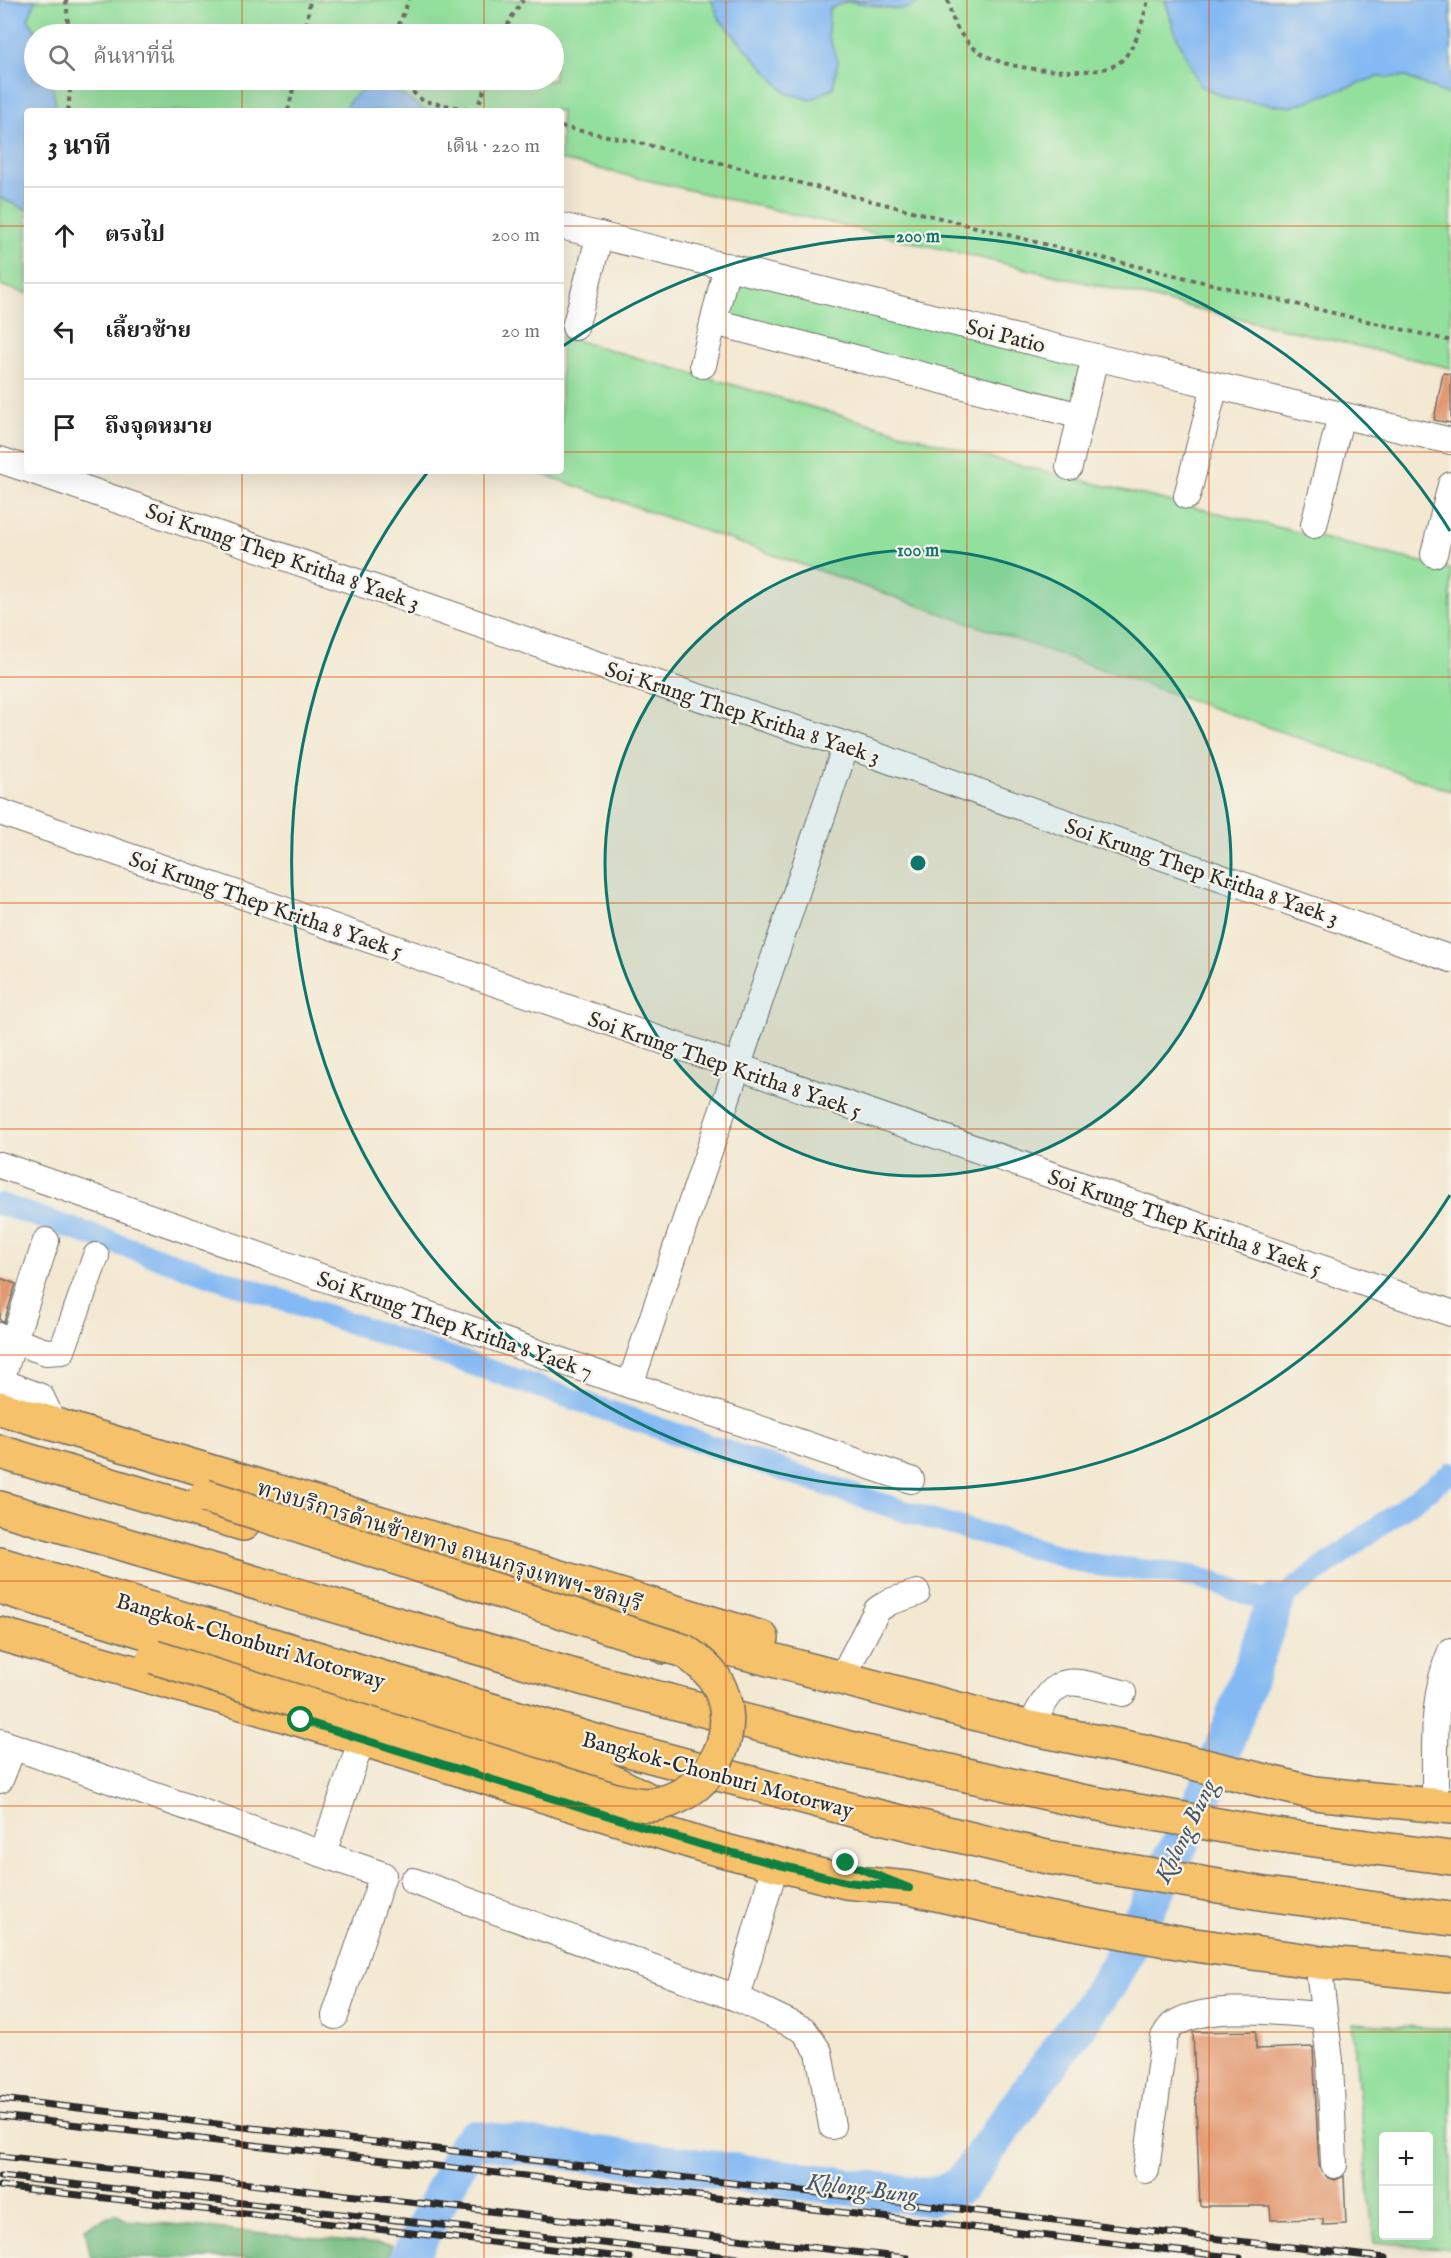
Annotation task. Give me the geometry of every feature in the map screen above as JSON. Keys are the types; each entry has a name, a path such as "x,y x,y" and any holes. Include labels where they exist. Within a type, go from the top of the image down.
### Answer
{"main road":[{"name":"ทางบริการด้านซ้ายทาง ถนนกรุงเทพฯ-ชลบุรี","path":"0,1408 848,1666 897,1690"},
{"path":"0,1429 684,1651 699,1662 714,1678 722,1694 727,1720 722,1751 715,1764 698,1784 678,1797 660,1804 639,1805 615,1800 0,1610"},
{"name":"ทางบริการด้านซ้ายทาง ถนนกรุงเทพฯ-ชลบุรี","path":"0,1452 659,1647 723,1648 897,1690 1030,1728 1148,1752 1314,1793 1443,1807"},
{"path":"0,1508 585,1679 854,1749 1081,1802 1269,1834 1451,1858"},
{"name":"Bangkok-Chonburi Motorway","path":"0,1564 599,1742 860,1812 1047,1857 1266,1894 1451,1919"},
{"path":"0,1587 537,1753 595,1773 684,1819 846,1863 909,1888"},
{"path":"0,1634 362,1739 691,1842 846,1882 909,1888 1025,1914 1188,1944 1318,1962 1451,1975"}],"street":[{"name":"Soi Patio","path":"564,226 1095,357 1451,441"},
{"path":"575,327 600,235"},
{"path":"703,365 727,266"},
{"path":"714,322 1081,416"},
{"path":"1069,466 1095,357"},
{"path":"1187,496 1215,385"},
{"path":"1314,525 1341,415"},
{"path":"0,460 24,468"},
{"name":"Soi Krung Thep Kritha 8 Yaek 3","path":"42,474 573,656 846,745 1451,959"},
{"path":"1434,554 1451,485"},
{"path":"630,1385 846,745"},
{"name":"Soi Krung Thep Kritha 8 Yaek 5","path":"0,812 1451,1313"},
{"name":"Soi Krung Thep Kritha 8 Yaek 7","path":"0,1165 630,1385 911,1480"},
{"path":"46,1241 7,1339 0,1382 41,1397 48,1412 47,1423"},
{"path":"7,1339 46,1352 62,1351 96,1256"},
{"path":"848,1666 877,1611 889,1602 917,1593"},
{"path":"1443,1807 1443,1735 1439,1685 1451,1650"},
{"path":"1030,1728 1045,1696 1056,1686 1066,1682 1086,1684 1123,1693"},
{"path":"323,1853 362,1739"},
{"path":"0,1780 6,1745 383,1875 335,2016"},
{"path":"737,1998 775,1865"},
{"path":"413,1881 737,1998 804,2030 819,2052 832,2126"},
{"path":"1318,1962 1330,2061 1334,2166"},
{"path":"1146,2170 1164,2037 1174,2023 1200,2015 1232,2011 1324,2015"}],"path":[{"path":"66,0 68,24"},
{"path":"306,24 310,0"},
{"path":"398,24 409,0"},
{"path":"508,24 523,0"},
{"path":"948,0 950,13 966,41 993,60 1016,68 1097,71 1122,60 1140,30 1148,0"},
{"path":"68,108 70,90"},
{"path":"289,108 293,90"},
{"path":"410,90 423,101 461,108"},
{"path":"478,108 484,90"},
{"path":"564,128 628,140 1056,247 1451,341"}],"green space":[{"path":"0,0 1451,0 1451,368 564,161 564,108 24,108 24,293 0,285"},
{"path":"733,275 1083,361 1073,406 722,316"},
{"path":"564,337 1002,461 1451,569 1451,791 542,474 564,474"},
{"path":"1352,2023 1451,2029 1451,2249 1374,2242"},
{"path":"115,2214 126,2220 392,2245 388,2258 91,2258 85,2228"}],"water":[{"path":"0,0 36,0 28,19 31,24 24,24 24,90 53,90 57,108 24,108 24,209 0,198"},
{"path":"711,0 922,0 913,6 894,9 847,2 829,9 828,35 838,61 833,88 811,100 786,93 721,21"},
{"path":"1165,0 1451,1 1451,96 1406,77 1377,77 1291,107 1229,99 1200,86 1176,35"},
{"path":"363,90 391,90 422,108 345,108 351,99"}],"building":[{"path":"1443,373 1451,374 1451,423 1434,420"},
{"path":"0,1278 16,1284 4,1322 0,1321"},
{"path":"1256,2031 1256,2049 1313,2047 1319,2166 1328,2178 1335,2180 1344,2176 1346,2224 1323,2225 1323,2219 1271,2220 1270,2206 1200,2206 1193,2032"}],"waterway":[{"path":"0,1204 903,1511 1089,1564 1193,1576 1275,1603 1451,1473"},
{"name":"Khlong Bung","path":"409,2258 467,2145 473,2139 928,2197 945,2193 962,2184 1110,1981 1212,1780 1275,1603"}],"railway":[{"path":"0,2099 1386,2258"},
{"path":"0,2116 1240,2258"},
{"path":"0,2156 907,2258"},
{"path":"0,2176 738,2258"},
{"path":"0,2186 630,2258"}],"route":[{"path":"301,1720 702,1845 846,1882 909,1888 846,1863"}]}
